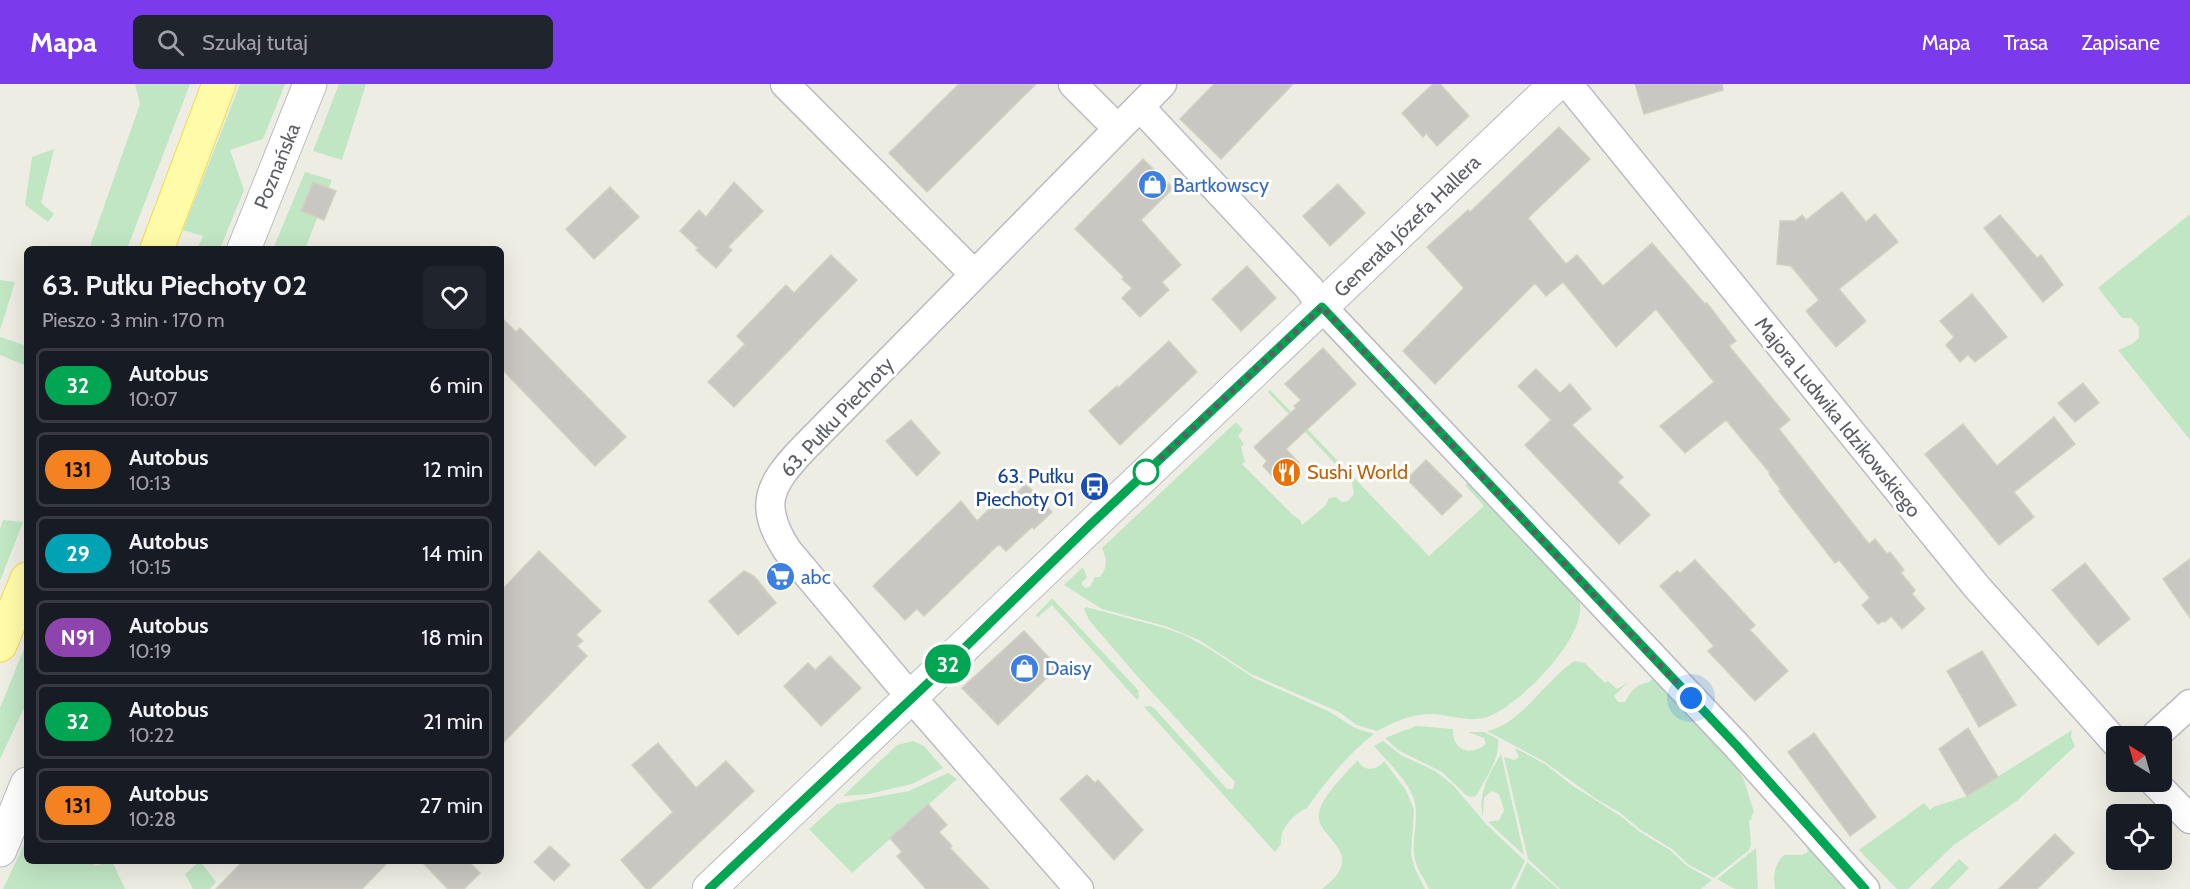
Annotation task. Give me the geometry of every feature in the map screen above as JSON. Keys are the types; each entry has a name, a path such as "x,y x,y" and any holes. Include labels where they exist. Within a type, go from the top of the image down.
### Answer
{"main road":[{"path":"158,246 219,84"},
{"path":"0,645 24,586"}],"street":[{"name":"Poznańska","path":"245,246 310,84"},
{"path":"785,84 974,274"},
{"path":"1072,84 1117,128"},
{"name":"63. Pułku Piechoty","path":"1079,889 911,698 787,550 770,517 771,494 780,475 793,460 1162,84"},
{"name":"Generała Józefa Hallera","path":"709,889 1556,84"},
{"name":"Majora Ludwika Idzikowskiego","path":"1568,84 1976,586 2106,731"},
{"path":"1140,106 1309,288 1322,307 1737,746 1865,889"},
{"path":"2166,726 2190,704"},
{"path":"0,849 24,791"},
{"path":"2164,792 2190,819"}],"green space":[{"path":"135,84 190,84 128,246 90,246 140,104"},
{"path":"240,84 285,84 263,139 230,150 244,190 221,246 198,246 203,236 183,230"},
{"path":"339,84 366,84 342,160 313,151"},
{"path":"54,149 41,203 54,214 48,222 25,205 32,157"},
{"path":"305,172 332,180 306,246 274,246"},
{"path":"2190,214 2190,440 2118,350 2139,338 2139,327 2131,318 2122,318 2098,288"},
{"path":"0,280 15,282 0,330"},
{"path":"0,337 24,345 24,365 0,355"},
{"path":"1270,390 1429,556 1484,506 1465,485 1469,483 1578,597 1580,612 1575,629 1564,648 1534,684 1517,699 1480,719 1433,714 1418,715 1397,721 1377,731 1357,725 1339,712 1251,674 1199,640 1165,626 1102,609 1064,585 1083,567 1087,578 1082,585 1085,588 1090,587 1095,577 1100,577 1103,573 1106,559 1102,548 1236,422 1243,430 1238,436 1244,444 1241,447 1245,462 1242,464 1300,520 1302,525 1325,506 1329,498 1336,497 1342,502 1348,501 1354,494 1352,482 1268,392"},
{"path":"3,520 23,522 0,581 0,529"},
{"path":"1052,598 1138,690 1137,700 1052,605 1038,617 1036,615"},
{"path":"1086,607 1184,635 1254,678 1328,711 1355,728 1374,734 1338,768 1307,808 1288,823 1282,833 1281,844 1275,852 1144,707 1154,708 1227,789 1233,789 1235,782 1137,676 1089,620 1084,609"},
{"path":"24,648 24,708 0,759 0,708"},
{"path":"1574,661 1585,663 1605,683 1608,681 1617,689 1627,683 1614,696 1618,702 1625,702 1634,689 1653,678 1722,749 1736,767 1744,780 1754,812 1751,816 1752,820 1749,821 1751,844 1749,850 1714,878 1689,865 1672,849 1641,830 1619,812 1596,799 1545,762 1487,731 1511,720"},
{"path":"1416,726 1453,729 1459,747 1469,751 1486,744 1484,738 1468,732 1484,732 1498,739 1495,761 1476,796 1466,795 1442,772 1398,750 1385,738"},
{"path":"2072,730 2071,737 2075,746 2018,800 1954,845 1908,889 1897,889 1859,850 1924,803 1930,810 1967,796"},
{"path":"913,741 924,746 943,768 912,784 869,794 843,796 897,745"},
{"path":"1383,741 1401,755 1435,771 1453,785 1486,824 1525,861 1511,889 1429,889 1415,859 1415,802 1405,781 1374,746"},
{"path":"1515,748 1545,764 1573,786 1670,850 1687,866 1712,880 1701,889 1560,889 1528,859 1504,757 1515,760 1519,757"},
{"path":"1501,754 1524,855 1488,822 1499,820 1504,810 1499,794 1491,791 1484,798 1483,816 1483,792"},
{"path":"1358,760 1363,767 1370,769 1378,767 1384,761 1406,790 1414,810 1411,855 1425,889 1322,889 1336,876 1342,858 1339,850 1323,829 1319,821 1319,813 1329,792"},
{"path":"948,773 957,779 852,873 809,829 837,804 909,791"},
{"path":"1803,840 1855,889 1775,889 1776,866 1784,855 1802,855 1808,852"},
{"path":"24,844 24,864 94,864 94,866 113,864 125,889 3,889"},
{"path":"1756,848 1758,889 1735,889 1717,879"},
{"path":"1959,859 1969,868 1948,889 1930,889"},
{"path":"1527,862 1558,889 1515,889"},
{"path":"197,864 202,864 216,882 210,889 193,889 185,874"}],"building":[{"path":"959,84 1036,84 927,192 889,153"},
{"path":"1214,84 1293,84 1221,159 1180,119"},
{"path":"1433,84 1440,84 1469,116 1437,146 1426,133 1423,137 1402,113"},
{"path":"1635,84 1722,84 1723,90 1644,114"},
{"path":"1559,127 1590,159 1528,218 1566,264 1577,255 1603,286 1652,243 1705,304 1707,303 1736,341 1729,346 1790,420 1779,429 1869,544 1875,539 1887,554 1890,552 1904,570 1901,573 1915,590 1912,594 1925,609 1902,629 1891,616 1885,622 1878,624 1862,605 1870,598 1839,560 1835,563 1779,491 1781,490 1770,473 1726,420 1685,453 1660,426 1714,382 1656,309 1616,347 1563,282 1546,296 1535,283 1435,384 1403,351 1464,288 1427,247 1468,210 1470,212"},
{"path":"1143,159 1173,188 1141,220 1181,265 1162,282 1169,290 1140,317 1122,298 1132,288 1122,279 1124,277 1075,229"},
{"path":"313,182 336,191 324,220 301,211"},
{"path":"734,182 763,211 728,247 732,250 716,268 680,231 699,210 706,217"},
{"path":"1338,184 1365,213 1330,246 1303,216"},
{"path":"610,187 639,217 594,259 566,229"},
{"path":"1842,192 1866,222 1875,214 1898,242 1839,289 1866,321 1836,347 1806,311 1819,300 1791,266 1777,264 1780,221 1795,221 1802,215 1806,220"},
{"path":"2000,215 2037,258 2041,255 2063,285 2043,302 1984,228"},
{"path":"831,255 857,280 734,407 708,382 745,344 737,336 786,285 794,293"},
{"path":"1247,266 1276,298 1241,331 1212,299"},
{"path":"1972,294 2007,337 1975,362 1968,355 1960,362 1946,345 1954,337 1940,321"},
{"path":"504,320 516,332 520,328 626,437 595,466 504,371"},
{"path":"1169,341 1197,372 1120,445 1089,411"},
{"path":"1323,348 1356,384 1286,449 1299,463 1278,482 1263,466 1267,461 1254,447 1296,408 1294,406 1301,400 1285,384"},
{"path":"1536,369 1560,393 1570,384 1591,409 1572,425 1623,477 1618,482 1650,515 1619,544 1525,445 1551,420 1518,386"},
{"path":"2083,383 2099,403 2075,422 2058,403"},
{"path":"2054,417 2075,444 2014,492 2034,517 1999,545 1925,454 1963,424 1997,466"},
{"path":"911,420 940,453 917,476 886,441"},
{"path":"1426,460 1462,496 1442,515 1407,479"},
{"path":"1026,484 1052,512 1006,551 999,544 924,616 917,609 905,620 873,586 961,501 977,521 1001,497 1006,503"},
{"path":"539,551 601,611 576,635 583,641 577,646 587,656 504,742 504,588"},
{"path":"2190,559 2190,618 2163,579"},
{"path":"1695,560 1755,625 1750,630 1788,671 1755,701 1708,651 1714,646 1660,586 1677,571 1680,573"},
{"path":"2085,563 2130,619 2098,645 2052,590"},
{"path":"744,571 754,576 776,603 738,635 709,601"},
{"path":"1024,631 1058,667 998,725 962,688"},
{"path":"1982,651 2016,705 1979,727 1947,671"},
{"path":"830,656 861,688 821,726 784,686 808,663 815,670"},
{"path":"1968,728 1998,777 1967,796 1939,749"},
{"path":"1814,733 1876,817 1850,836 1788,752"},
{"path":"658,743 696,788 726,761 754,791 650,889 646,889 621,860 673,812 632,765"},
{"path":"1087,775 1095,783 1098,780 1143,830 1114,860 1060,799"},
{"path":"928,804 947,825 939,832 952,846 950,848 989,889 926,889 897,856 902,852 890,838"},
{"path":"2055,834 2074,853 2037,889 1999,889"},
{"path":"550,846 570,865 554,881 534,862"},
{"path":"240,864 386,864 362,889 216,889"},
{"path":"424,864 471,864 480,873 464,889 448,889"}],"bus line":[{"name":"32","path":"709,889 944,668 1037,575 1322,307 1737,746 1865,889"}],"place":[{"name":"Bartkowscy","path":"1152,185"},
{"name":"Sushi World","path":"1286,472"},
{"name":"63. Pułku Piechoty 01","path":"1095,487"},
{"name":"abc","path":"780,577"},
{"name":"Daisy","path":"1024,668"}],"route":[{"path":"1146,472 1322,307 1691,698"}]}
